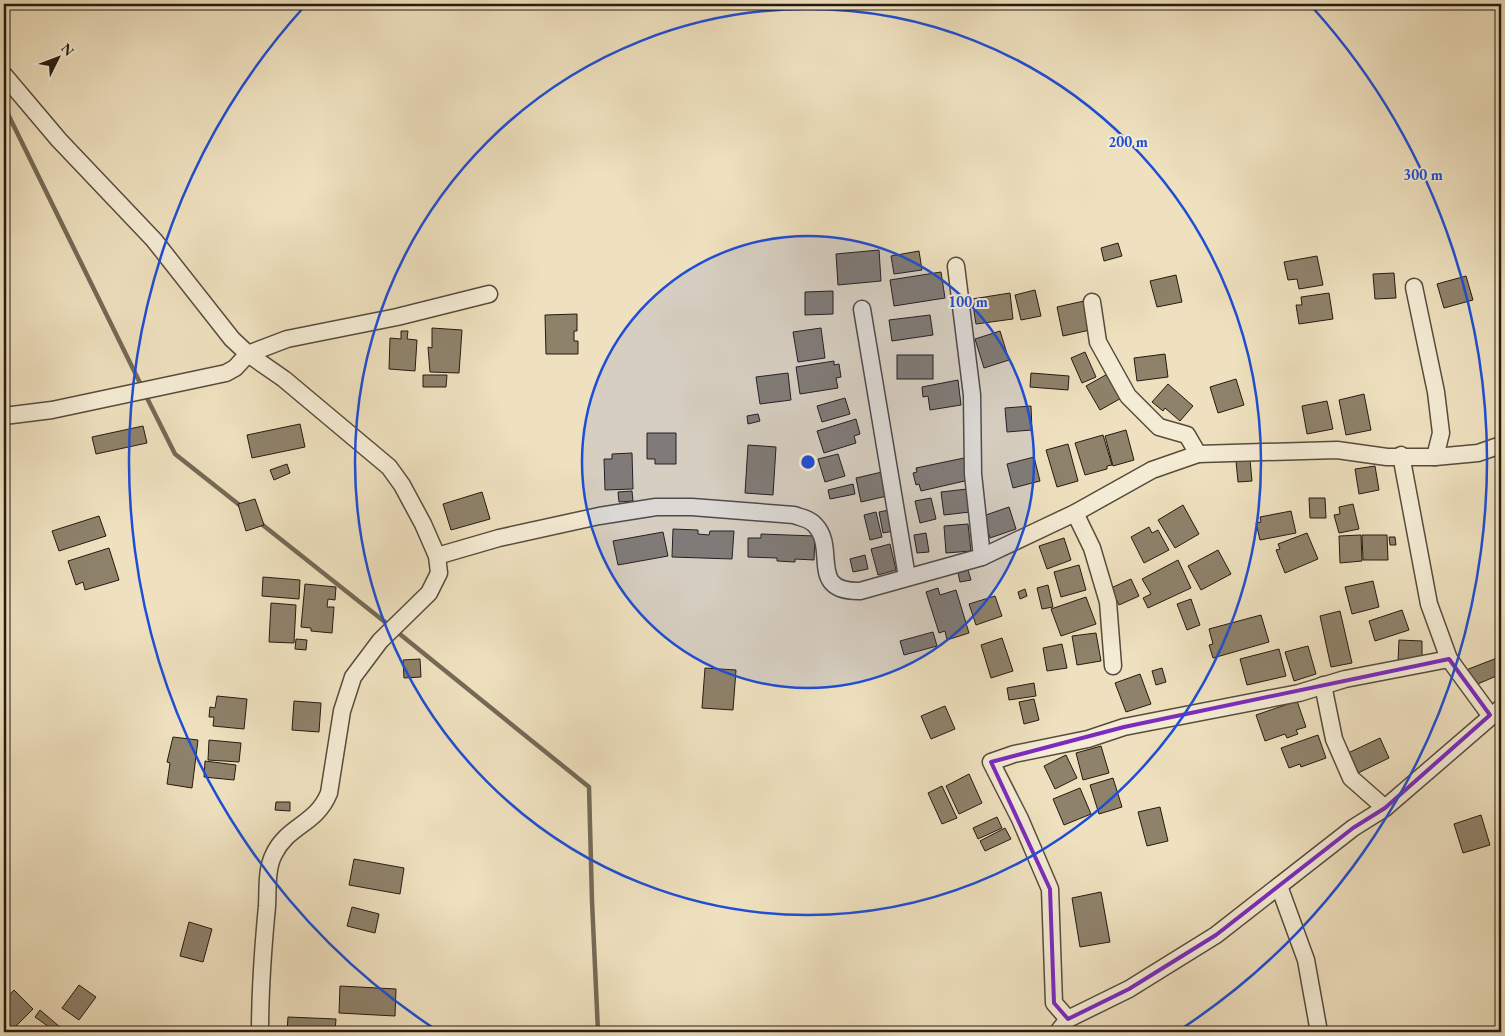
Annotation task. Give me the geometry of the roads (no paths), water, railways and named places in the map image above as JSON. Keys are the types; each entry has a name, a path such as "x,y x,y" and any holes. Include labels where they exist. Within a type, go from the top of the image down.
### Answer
{"street":[{"path":"4,75 59,140 154,240 232,339 248,354 284,378 389,468 402,485 437,556 438,573 429,593 380,641 353,677 342,711 325,803 314,817 285,837 270,862 261,982 260,1032"},
{"path":"956,266 972,395 973,474 982,557"},
{"path":"1414,287 1436,392 1441,433 1435,457"},
{"path":"4,416 52,410 226,373 236,368 248,354 287,339 398,317 489,294"},
{"path":"1092,302 1098,342 1128,396 1159,427 1187,435 1198,454"},
{"path":"862,309 907,577"},
{"path":"437,556 500,538 599,516 656,507 692,507 794,515 810,521 821,534 826,574 830,581 841,590 860,591 982,557 1075,513 1152,470 1198,454 1337,450 1386,457 1435,457 1478,453 1501,445"},
{"path":"1058,1032 1068,1019 1129,989 1216,935 1353,828 1385,808 1496,711 1448,659 1429,604 1401,456"},
{"path":"1075,513 1092,548 1108,602 1113,666"},
{"path":"1068,1019 1054,1003 1050,889 1020,819 991,762 1014,754 1088,739 1124,728 1299,692 1345,679 1448,659"},
{"path":"1323,685 1334,739 1351,778 1385,808"},
{"path":"1279,886 1306,960 1319,1032"}],"waterway":[{"path":"4,106 142,387"},
{"path":"145,394 175,454 242,507"},
{"path":"259,522 390,626"},
{"path":"396,631 589,787 598,1032"}]}
